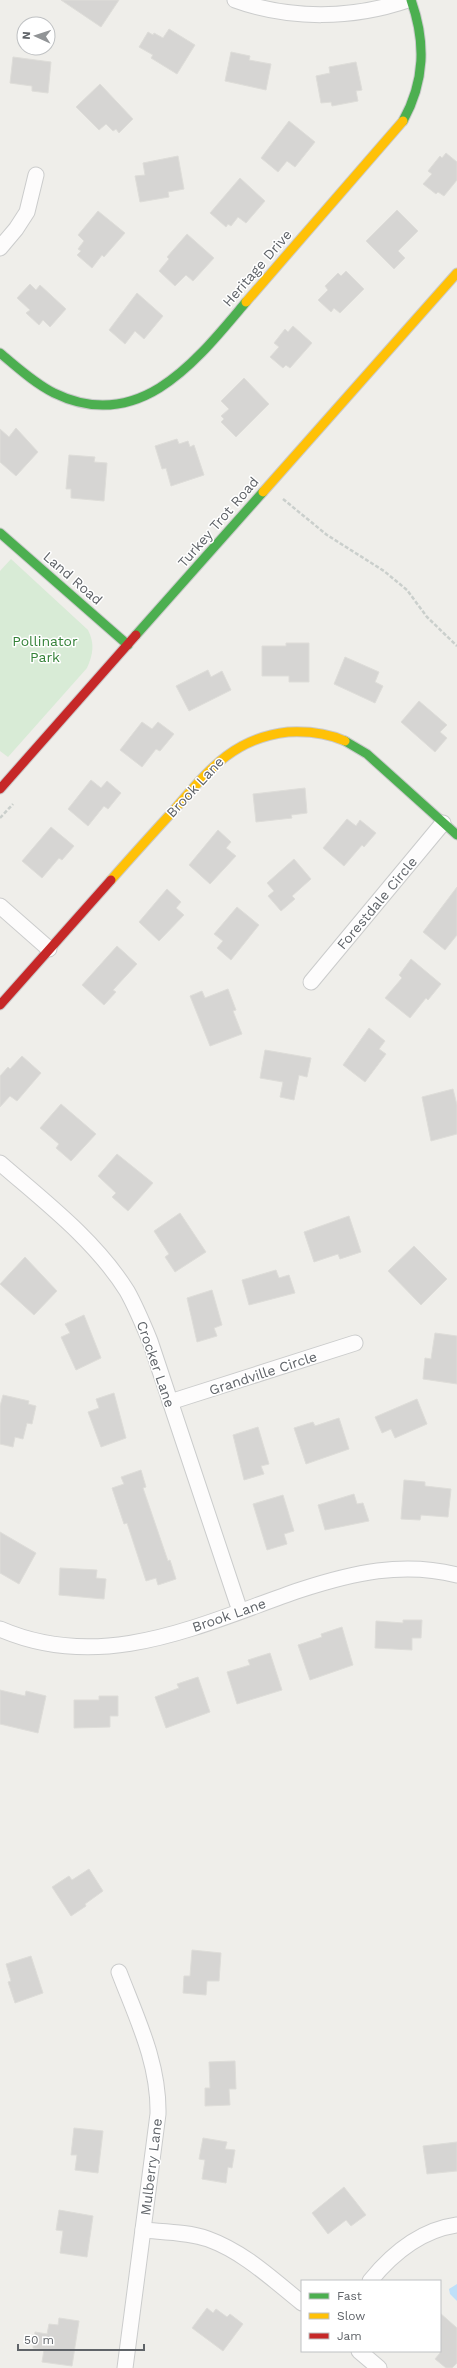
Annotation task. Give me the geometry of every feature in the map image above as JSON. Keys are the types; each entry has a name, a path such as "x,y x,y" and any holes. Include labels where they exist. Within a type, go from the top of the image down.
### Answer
{"street":[{"path":"235,0 274,11 332,14 377,8 408,0"},
{"name":"Heritage Drive","path":"0,353 36,384 49,392 71,401 94,405 118,404 141,398 160,388 179,375 400,126 406,117 416,96 422,71 423,54 422,37 411,0"},
{"path":"0,248 16,229 27,212 36,175"},
{"name":"Turkey Trot Road","path":"0,789 457,273"},
{"name":"Land Road","path":"0,533 128,645"},
{"name":"Brook Lane","path":"0,1005 48,949 209,770 226,755 247,742 271,734 312,732 344,741 366,753 457,835"},
{"name":"Forestdale Circle","path":"310,982 443,823"},
{"path":"0,906 48,949"},
{"name":"Crocker Lane","path":"0,1162 88,1241 109,1267 136,1307 150,1341 240,1610"},
{"name":"Grandville Circle","path":"170,1402 355,1343"},
{"name":"Brook Lane","path":"0,1630 42,1643 90,1648 126,1646 162,1638 336,1578 373,1570 421,1569 457,1575"},
{"name":"Mulberry Lane","path":"119,1972 150,2053 159,2094 144,2230 125,2368"},
{"path":"371,2280 388,2261 415,2240 434,2231 457,2225"},
{"path":"144,2230 188,2235 207,2239 232,2250 301,2302"},
{"path":"360,2352 379,2368"}],"path":[{"path":"283,499 327,535 384,571 407,590 427,617 457,646"}],"green space":[{"name":"Pollinator Park","path":"11,559 88,630 92,640 92,649 91,658 87,668 8,757 0,751 0,571"}],"water":[{"path":"457,2284 457,2301 450,2294 449,2289"}],"building":[{"path":"61,0 119,0 101,27"},
{"path":"169,29 195,45 177,74 151,58 153,55 139,47 148,32 153,35 154,33 163,38"},
{"path":"231,52 250,56 249,60 271,64 266,90 225,81"},
{"path":"13,57 51,62 48,93 32,91 32,86 10,83"},
{"path":"356,62 362,90 356,91 358,101 332,106 331,102 321,103 316,76 330,73 329,67"},
{"path":"100,84 133,119 119,133 116,129 113,131 106,124 99,130 76,107"},
{"path":"289,121 315,142 295,167 287,161 278,172 261,158"},
{"path":"446,153 457,162 457,180 444,196 438,192 436,194 423,184 432,174 428,171 440,156 442,158"},
{"path":"178,156 184,189 168,192 169,197 140,202 135,176 145,175 143,163"},
{"path":"240,178 265,201 246,223 238,217 231,226 228,224 226,227 210,213"},
{"path":"397,210 418,231 398,251 405,258 394,269 366,241"},
{"path":"98,211 125,233 104,257 102,255 92,268 77,255 81,251 78,249 84,241 78,235"},
{"path":"187,234 214,258 193,281 186,275 175,286 159,271 169,259 167,257"},
{"path":"346,271 364,289 340,313 334,308 331,312 318,300 328,290 325,286 338,273 341,276"},
{"path":"30,284 36,290 40,285 66,309 50,327 43,320 39,325 26,313 30,310 17,298"},
{"path":"137,293 163,316 144,339 135,331 125,344 109,330"},
{"path":"293,326 312,343 290,368 286,365 283,368 270,357 279,347 274,343 285,329 288,332"},
{"path":"244,378 269,404 236,437 221,422 224,419 221,416 229,409 221,401"},
{"path":"16,428 38,452 16,476 0,462 0,429 9,437"},
{"path":"177,439 179,444 188,441 190,447 194,445 204,475 171,486 166,468 162,469 155,446"},
{"path":"69,455 95,457 94,462 107,463 104,501 71,498 71,489 66,489"},
{"path":"286,643 309,643 309,682 289,682 289,676 262,676 262,646 286,646"},
{"path":"345,657 379,672 375,682 383,686 375,703 334,684"},
{"path":"208,670 211,677 222,671 231,690 189,711 176,686"},
{"path":"419,701 447,725 440,732 447,738 435,752 401,722"},
{"path":"142,722 152,729 158,722 174,734 160,751 156,749 142,767 120,750"},
{"path":"91,780 101,788 107,781 121,793 108,809 104,806 88,826 68,809"},
{"path":"305,788 307,813 291,815 292,818 256,822 253,794"},
{"path":"347,819 356,826 360,820 376,833 364,847 362,845 344,866 323,848"},
{"path":"51,827 74,846 62,860 59,858 42,878 22,861"},
{"path":"218,830 231,842 226,848 236,856 210,884 189,865"},
{"path":"294,859 311,879 292,896 295,899 281,911 268,896 274,891 267,883"},
{"path":"457,887 457,935 445,950 423,932"},
{"path":"167,889 181,902 176,908 184,915 159,941 139,922"},
{"path":"237,907 259,925 231,960 217,948 223,941 214,934"},
{"path":"117,946 137,964 113,990 116,992 104,1005 82,985"},
{"path":"411,959 441,984 428,1000 426,998 410,1018 385,998 402,978 399,975"},
{"path":"228,989 236,1010 233,1011 242,1034 210,1046 190,996 202,991 205,998"},
{"path":"369,1028 385,1041 379,1049 386,1054 365,1082 343,1065"},
{"path":"265,1050 311,1058 307,1077 299,1075 294,1100 280,1097 283,1082 260,1078"},
{"path":"22,1056 41,1073 17,1101 10,1096 0,1107 0,1076 8,1067 10,1069"},
{"path":"453,1089 457,1105 457,1134 431,1141 422,1097"},
{"path":"61,1104 96,1134 71,1161 56,1148 59,1144 40,1128"},
{"path":"117,1154 153,1183 128,1211 112,1197 116,1193 98,1176"},
{"path":"180,1213 206,1252 175,1272 165,1257 169,1254 154,1231"},
{"path":"349,1216 361,1252 340,1259 338,1254 314,1262 304,1232"},
{"path":"414,1246 447,1279 421,1305 388,1271"},
{"path":"25,1257 57,1291 34,1315 0,1284"},
{"path":"276,1270 279,1278 289,1275 295,1293 249,1305 242,1280"},
{"path":"212,1290 222,1325 214,1328 217,1336 197,1342 187,1298"},
{"path":"84,1315 101,1358 76,1370 61,1337 70,1333 65,1324"},
{"path":"435,1333 457,1336 457,1384 423,1379 425,1358 431,1359"},
{"path":"114,1393 126,1438 101,1447 88,1412 99,1408 96,1399"},
{"path":"3,1395 29,1401 28,1404 36,1406 32,1424 27,1423 23,1439 15,1437 13,1447 0,1444 0,1406"},
{"path":"417,1399 427,1424 395,1438 391,1429 382,1433 375,1417"},
{"path":"339,1418 349,1449 306,1464 294,1428 313,1422 315,1426"},
{"path":"258,1427 269,1464 261,1466 264,1474 244,1480 233,1435"},
{"path":"141,1470 146,1487 143,1488 168,1561 170,1560 176,1579 158,1585 156,1578 146,1581 127,1523 124,1524 112,1488 124,1484 121,1477"},
{"path":"404,1480 425,1482 425,1486 451,1489 448,1517 421,1515 420,1520 401,1519"},
{"path":"354,1494 357,1504 363,1503 369,1521 325,1530 318,1505"},
{"path":"283,1495 294,1531 284,1534 287,1544 267,1550 253,1504"},
{"path":"0,1532 36,1553 19,1584 0,1573"},
{"path":"60,1568 97,1570 96,1578 106,1579 104,1599 59,1595"},
{"path":"403,1620 422,1620 421,1638 412,1638 412,1650 375,1648 376,1621 403,1623"},
{"path":"342,1627 353,1665 310,1680 298,1645 322,1637 321,1634"},
{"path":"270,1653 282,1690 237,1704 227,1672 250,1665 248,1660"},
{"path":"198,1677 210,1712 166,1728 155,1697 179,1688 177,1684"},
{"path":"0,1690 25,1696 26,1691 46,1696 38,1733 0,1724"},
{"path":"99,1696 118,1696 118,1716 110,1716 110,1727 74,1728 74,1700 99,1700"},
{"path":"89,1869 103,1891 85,1904 86,1906 71,1916 52,1887 69,1876 72,1880"},
{"path":"192,1950 221,1953 219,1981 207,1981 206,1995 183,1993 184,1976 190,1976"},
{"path":"31,1956 43,1993 15,2003 8,1982 11,1981 6,1964"},
{"path":"235,2061 236,2089 229,2089 230,2105 205,2106 205,2088 210,2088 209,2062"},
{"path":"74,2128 103,2131 98,2173 75,2170 77,2155 71,2155"},
{"path":"203,2138 227,2142 225,2149 235,2150 232,2168 228,2167 226,2183 202,2179 205,2160 199,2159"},
{"path":"457,2142 457,2171 427,2174 423,2146"},
{"path":"344,2187 366,2215 351,2226 346,2220 328,2234 312,2213"},
{"path":"59,2210 93,2216 87,2257 60,2253 63,2231 56,2230"},
{"path":"207,2308 213,2313 216,2309 227,2317 230,2314 243,2324 223,2351 192,2328"},
{"path":"441,2314 457,2328 457,2363 452,2368 446,2368 435,2359 440,2353"},
{"path":"59,2318 79,2321 72,2366 42,2362 44,2350 33,2348 35,2332 47,2334 49,2324 58,2325"}],"traffic: fast":[{"path":"403,121 416,91 421,61 419,31 411,0"},
{"path":"0,353 33,380 54,393 85,404 113,405 140,398 164,385 207,347 246,302"},
{"path":"136,635 263,492"},
{"path":"0,533 128,645"},
{"path":"345,741 367,754 457,835"}],"traffic: slow":[{"path":"246,302 403,121"},
{"path":"263,492 457,273"},
{"path":"111,880 198,782 223,759 237,749 252,741 269,735 288,732 317,733 345,741"}],"traffic: jam":[{"path":"0,789 136,635"},
{"path":"0,1005 111,880"}]}
